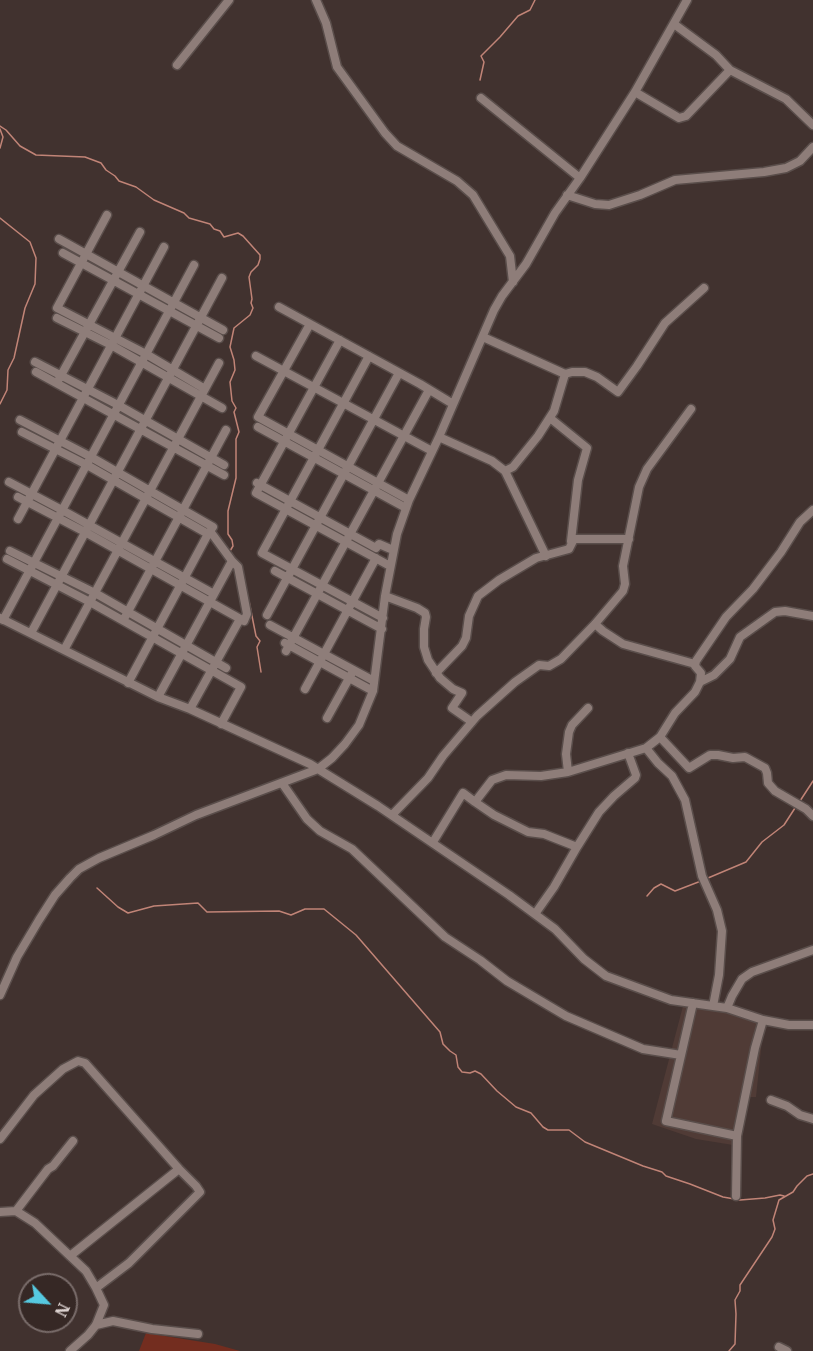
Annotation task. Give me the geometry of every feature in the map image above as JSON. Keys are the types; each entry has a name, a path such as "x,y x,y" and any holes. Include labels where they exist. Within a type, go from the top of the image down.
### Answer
{"street":[{"path":"177,65 229,0"},
{"path":"316,0 326,23 337,68 397,146 457,181 473,195 510,256 513,282"},
{"path":"0,995 17,957 39,920 55,895 79,869 196,815 318,769 345,744 358,725 373,686 385,596 397,534 408,504 494,310 526,264 555,213 635,92 687,0"},
{"path":"674,24 716,55 730,70 786,99 813,125"},
{"path":"635,92 679,118 686,116 730,70"},
{"path":"481,98 580,178"},
{"path":"567,195 595,204 609,205 675,180 786,168 800,161 813,147"},
{"path":"108,215 57,308 87,328 146,354 171,374 203,393 222,408"},
{"path":"59,380 140,232"},
{"path":"59,239 84,259 221,334"},
{"path":"18,519 164,247"},
{"path":"63,253 84,259"},
{"path":"194,265 2,619 128,683 310,764 433,842 536,914 555,929 584,959 606,976 671,1000 727,1008 763,1020 789,1025 813,1025"},
{"path":"31,633 222,278"},
{"path":"483,338 565,374 585,372 597,377 618,392 638,366 665,323 704,288"},
{"path":"279,307 453,404"},
{"path":"57,318 87,328"},
{"path":"286,438 258,417 310,324"},
{"path":"340,340 258,484 256,493 288,505 318,521 390,566"},
{"path":"113,341 141,362 171,374"},
{"path":"256,356 432,451"},
{"path":"369,356 262,553 348,610 382,629"},
{"path":"35,362 59,380"},
{"path":"64,650 219,363"},
{"path":"36,372 118,405 209,462 224,475"},
{"path":"267,615 399,373"},
{"path":"505,471 513,466 550,418 565,374"},
{"path":"288,644 429,390"},
{"path":"85,393 113,414 141,429 176,443"},
{"path":"392,815 428,778 472,722 515,682 539,665 549,666 561,659 623,591 625,584 623,566 639,487 647,469 691,409"},
{"path":"436,673 462,646 466,638 469,616 478,596 499,580 537,558 569,549 571,546 578,480 587,448 550,418"},
{"path":"20,420 58,445 148,495 213,527 128,683"},
{"path":"258,427 286,438 408,504"},
{"path":"125,616 226,430"},
{"path":"22,432 58,445"},
{"path":"439,437 492,461 505,471 546,556"},
{"path":"209,462 224,465"},
{"path":"9,482 29,498 212,598 244,621 247,614 238,567 209,533"},
{"path":"18,497 29,498"},
{"path":"695,664 726,616 753,589 800,522 813,510"},
{"path":"348,538 376,548 379,544 393,550"},
{"path":"572,541 574,539 629,539"},
{"path":"8,555 93,597 214,666 241,687 221,724"},
{"path":"305,689 376,558"},
{"path":"158,697 232,561"},
{"path":"275,571 290,573"},
{"path":"320,590 352,601 383,618"},
{"path":"385,596 425,613 424,647 428,660 440,678 462,693 452,708 472,722"},
{"path":"700,682 714,675 730,659 740,637 775,612 813,616"},
{"path":"190,709 240,618"},
{"path":"475,802 492,780 506,775 541,776 568,772 646,748 660,737 675,713 695,692 701,673 695,664 623,644 595,624"},
{"path":"270,625 288,644 322,658 373,686"},
{"path":"214,666 226,668"},
{"path":"327,718 351,674"},
{"path":"568,772 566,754 569,732 572,725 588,708"},
{"path":"660,737 689,768 710,755 745,757 765,768 768,783 775,791 806,809 813,816"},
{"path":"646,748 672,776 686,800 703,879 717,910 722,931 719,975 713,1006"},
{"path":"536,914 599,812 635,778 628,753"},
{"path":"282,783 307,819 320,831 352,849 445,937 507,981 566,1016 643,1049 681,1055"},
{"path":"433,842 463,793 494,815 528,832 544,834 577,847"},
{"path":"727,1008 742,979 752,972 813,950"},
{"path":"693,1003 666,1121 737,1136"},
{"path":"736,1196 737,1136 763,1020"},
{"path":"0,1139 34,1095 63,1069 78,1061 85,1063 200,1192 129,1263 96,1288"},
{"path":"771,1100 813,1119"},
{"path":"16,1211 73,1141"},
{"path":"70,1256 179,1169"},
{"path":"0,1212 16,1211 35,1223 86,1271 113,1321"},
{"path":"70,1351 88,1335 96,1324 104,1305"},
{"path":"96,1324 113,1321 152,1329 198,1334"}],"shaded area":[{"path":"683,1006 732,1010 764,1021 756,1097 749,1097 733,1145 696,1139 652,1124"},
{"path":"146,1333 215,1344 240,1351 139,1351"}],"waterway":[{"path":"480,80 484,62 481,56 518,16 530,10 535,0"},
{"path":"0,126 20,146 36,155 85,157 101,163 119,181 136,187 154,200 184,213 189,218 210,224 224,237 238,233 260,255 258,265 249,277 253,308 250,315 234,328 230,347 235,370 230,382 232,401 236,408 234,412 239,432 236,439 236,478 228,511 228,534 233,546 230,551"},
{"path":"0,129 3,137 0,148"},
{"path":"0,218 30,242 36,258 35,284 25,308 14,358 8,370 7,390 0,404"},
{"path":"249,601 256,636 260,641 257,647 261,672"},
{"path":"800,801 813,781"},
{"path":"708,878 746,862 762,842 784,825 795,808"},
{"path":"647,896 661,884 675,891 701,881"},
{"path":"97,888 128,913 154,906 198,903 207,912 279,911 291,915 305,909 324,909 356,935 440,1032 443,1044 456,1055 458,1067 462,1072 475,1071 481,1074 516,1107 531,1113 543,1127 548,1130 569,1130 585,1142 723,1197 740,1200 784,1196"},
{"path":"729,1351 735,1344 735,1300 740,1291 740,1285 772,1237 775,1229 773,1220 779,1200 793,1192 807,1176 813,1174"}]}
